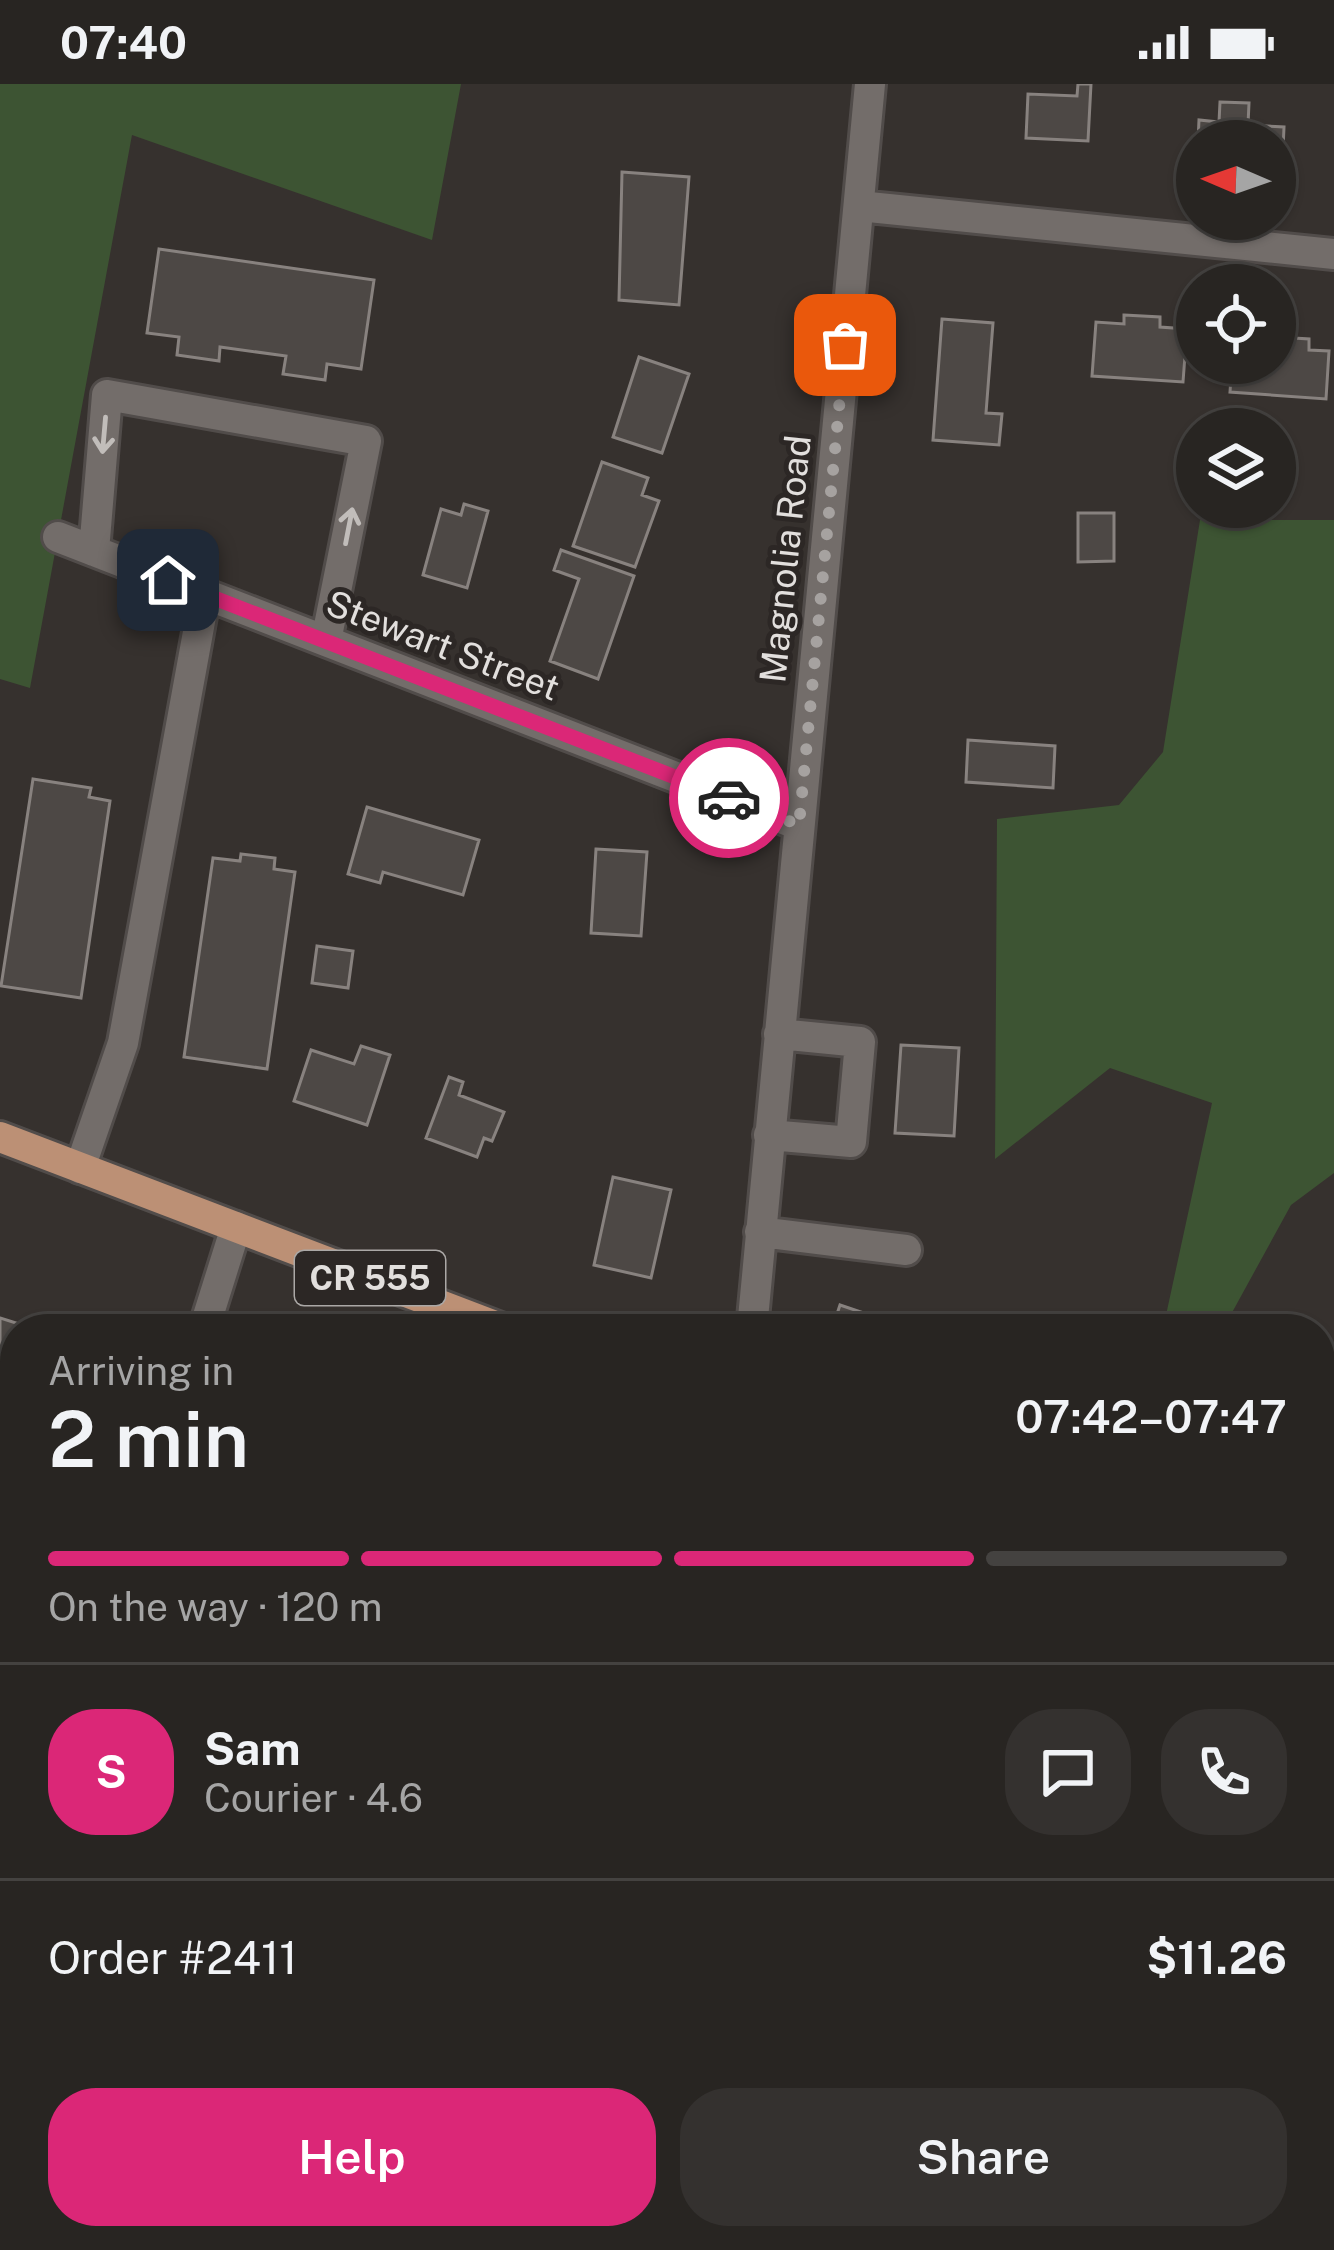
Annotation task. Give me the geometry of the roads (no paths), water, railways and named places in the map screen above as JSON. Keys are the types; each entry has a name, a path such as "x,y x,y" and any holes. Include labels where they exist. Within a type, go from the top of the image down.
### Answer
{"main road":[{"name":"CR 555","path":"0,1137 464,1314"}],"street":[{"name":"Magnolia Road","path":"753,1314 870,84"},
{"path":"859,206 1334,254"},
{"path":"94,551 107,395 366,441 326,641"},
{"name":"Stewart Street","path":"58,537 799,825"},
{"path":"80,1168 123,1043 205,594"},
{"path":"770,1136 850,1142 860,1042 779,1034"},
{"path":"209,1314 236,1227"},
{"path":"760,1232 906,1250"}]}
